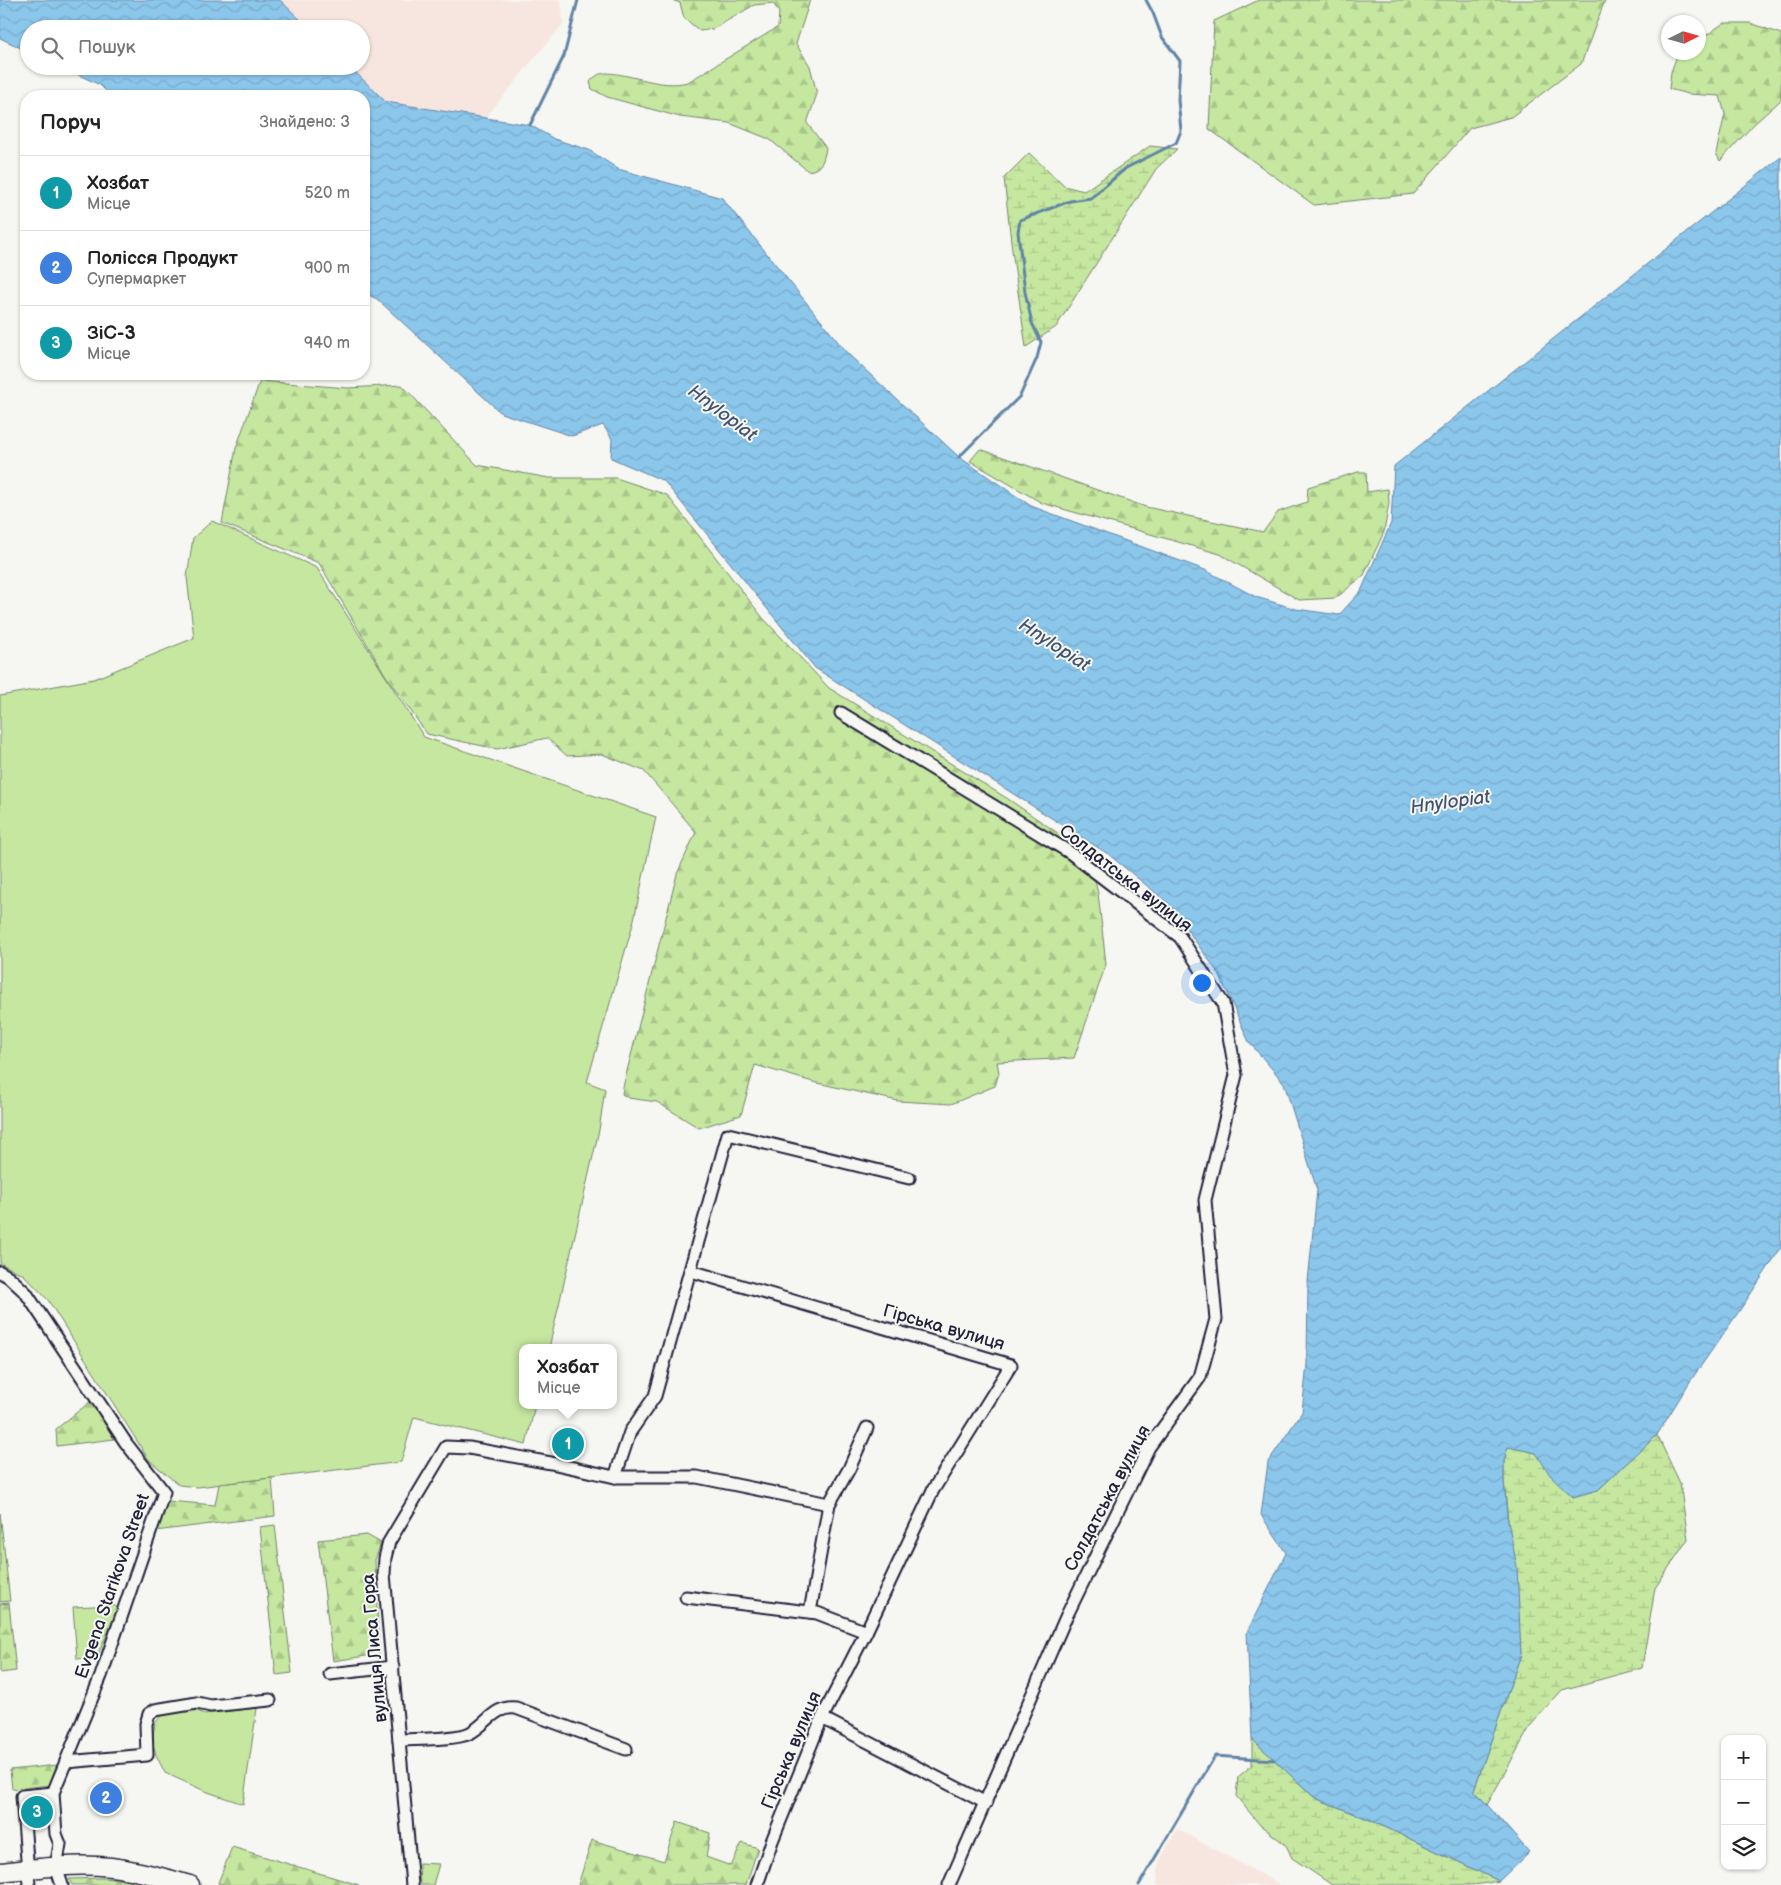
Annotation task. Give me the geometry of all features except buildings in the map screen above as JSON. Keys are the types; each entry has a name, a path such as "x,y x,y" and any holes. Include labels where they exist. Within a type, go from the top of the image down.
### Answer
{"main road":[{"path":"0,1872 29,1877 56,1867 112,1867 141,1872 190,1885"}],"street":[{"name":"Солдатська вулиця","path":"841,712 1069,852 1180,937 1223,1004 1236,1075 1205,1200 1216,1319 1200,1377 1150,1447 1066,1617 949,1885"},
{"path":"829,1504 697,1477 615,1478 630,1432 655,1396 728,1134 909,1178"},
{"name":"Гірська вулиця","path":"691,1271 1011,1365 933,1490 866,1632 822,1718 772,1841 757,1885"},
{"name":"Evgena Starikova Street","path":"0,1272 9,1277 26,1293 126,1444 164,1492 100,1676 53,1793 56,1834 60,1844 56,1867"},
{"path":"810,1612 829,1504 849,1469 867,1428"},
{"name":"вулиця Лиса Гора","path":"412,1885 384,1574 389,1542 446,1446 469,1448 551,1463 615,1478"},
{"path":"686,1597 817,1613 866,1632"},
{"path":"330,1674 392,1667"},
{"path":"66,1762 148,1755 146,1724 148,1714 155,1710 197,1703 211,1706 270,1700"},
{"path":"399,1740 458,1737 469,1734 493,1714 507,1707 516,1708 533,1716 626,1749"},
{"path":"822,1718 986,1803"},
{"path":"29,1877 22,1796 53,1793"},
{"path":"56,1867 62,1885"}],"shaded area":[{"path":"280,0 561,0 563,24 485,118 386,102 358,75 370,75 370,20 301,20"},
{"path":"1177,1829 1281,1885 1157,1885 1159,1862"}],"green space":[{"path":"672,0 810,0 796,44 810,66 817,94 807,123 826,148 823,160 819,166 808,171 769,139 729,123 680,117 607,97 592,89 590,82 593,78 603,73 667,84 688,82 778,27 779,12 773,3 754,5 713,29 700,31 684,18 680,3"},
{"path":"1259,0 1605,0 1581,64 1511,117 1470,128 1413,194 1314,205 1209,129 1214,21"},
{"path":"1724,23 1750,23 1781,34 1781,100 1754,124 1720,161 1716,153 1725,114 1720,96 1688,94 1669,89 1671,72 1675,60 1706,60 1706,35"},
{"path":"1150,146 1177,149 1156,169 1056,327 1026,347 1004,178 1029,153 1064,186 1084,191"},
{"path":"260,381 348,388 402,385 477,465 549,478 616,478 667,495 763,618 829,688 1008,799 1087,853 1098,893 1106,964 1074,1058 997,1062 999,1073 995,1086 951,1104 898,1101 813,1082 755,1065 741,1115 699,1128 657,1102 628,1098 622,1094 677,874 696,832 644,771 602,754 567,756 547,738 497,749 427,734 386,676 319,563 222,523 236,448"},
{"path":"980,449 1146,507 1263,532 1278,512 1307,502 1308,487 1358,472 1366,472 1367,492 1388,489 1389,503 1384,532 1364,575 1336,598 1299,600 1220,554 1042,503 970,461"},
{"path":"212,521 317,568 424,737 656,817 633,924 587,1082 605,1089 599,1130 550,1344 519,1344 519,1409 534,1409 526,1445 414,1417 401,1462 198,1487 179,1485 149,1460 48,1300 24,1275 0,1263 0,696 94,679 194,638 187,577 193,538"},
{"path":"91,1401 114,1439 57,1446 56,1429"},
{"path":"1657,1435 1680,1483 1688,1539 1655,1588 1642,1668 1562,1690 1531,1725 1487,1805 1474,1790 1521,1654 1504,1481 1504,1461 1508,1446 1536,1453 1598,1490"},
{"path":"272,1478 275,1516 155,1531 168,1501 215,1505 219,1484"},
{"path":"0,1513 10,1601 0,1602"},
{"path":"275,1525 292,1673 276,1675 260,1527"},
{"path":"367,1535 381,1543 375,1560 379,1654 333,1661 318,1540"},
{"path":"9,1603 16,1671 0,1673 0,1604"},
{"path":"114,1605 118,1609 97,1657 77,1659 73,1607"},
{"path":"191,1708 204,1714 257,1708 243,1804 205,1791 165,1773 156,1755 152,1741 155,1723 164,1713"},
{"path":"1252,1739 1315,1798 1368,1819 1499,1881 1474,1885 1332,1885 1292,1858 1286,1845 1260,1825 1236,1796 1238,1777 1252,1765"},
{"path":"58,1765 52,1785 12,1789 10,1770"},
{"path":"677,1822 710,1833 706,1857 731,1866 742,1843 758,1848 746,1885 578,1885 592,1840 664,1861"},
{"path":"232,1847 359,1885 226,1885 218,1883"},
{"path":"419,1863 439,1864 433,1885 420,1885"},
{"path":"101,1878 144,1881 159,1885 72,1885 69,1879"}],"water":[{"path":"0,0 280,0 301,20 20,20 20,48 0,38"},
{"name":"Hnylopiat","path":"79,75 358,75 386,102 530,125 554,139 589,150 618,169 722,198 847,353 959,457 1031,506 1205,570 1256,597 1296,609 1339,615 1361,591 1391,523 1394,466 1781,157 1781,1248 1689,1383 1657,1435 1598,1490 1573,1497 1550,1475 1536,1453 1508,1447 1504,1461 1504,1481 1507,1515 1517,1567 1521,1654 1474,1790 1529,1852 1499,1881 1368,1819 1315,1798 1252,1739 1247,1632 1286,1553 1261,1515 1268,1462 1302,1412 1307,1364 1308,1282 1317,1190 1284,1083 1249,1042 1219,974 1168,903 1108,854 815,668 664,481 611,458 612,439 603,425 572,436 501,413 377,299 370,296 370,90 105,90 100,85"}],"waterway":[{"path":"530,125 564,56 578,0"},
{"path":"959,457 1020,396 1037,358 1041,342 1032,323 1025,292 1018,232 1020,220 1070,201 1091,198 1126,168 1176,143 1181,131 1178,100 1180,61 1162,37 1146,0"},
{"path":"1139,1885 1215,1756 1274,1760"}],"place":[{"name":"Хозбат","path":"568,1444"},
{"name":"Полісся Продукт","path":"106,1798"},
{"name":"ЗіС-3","path":"37,1812"}]}
